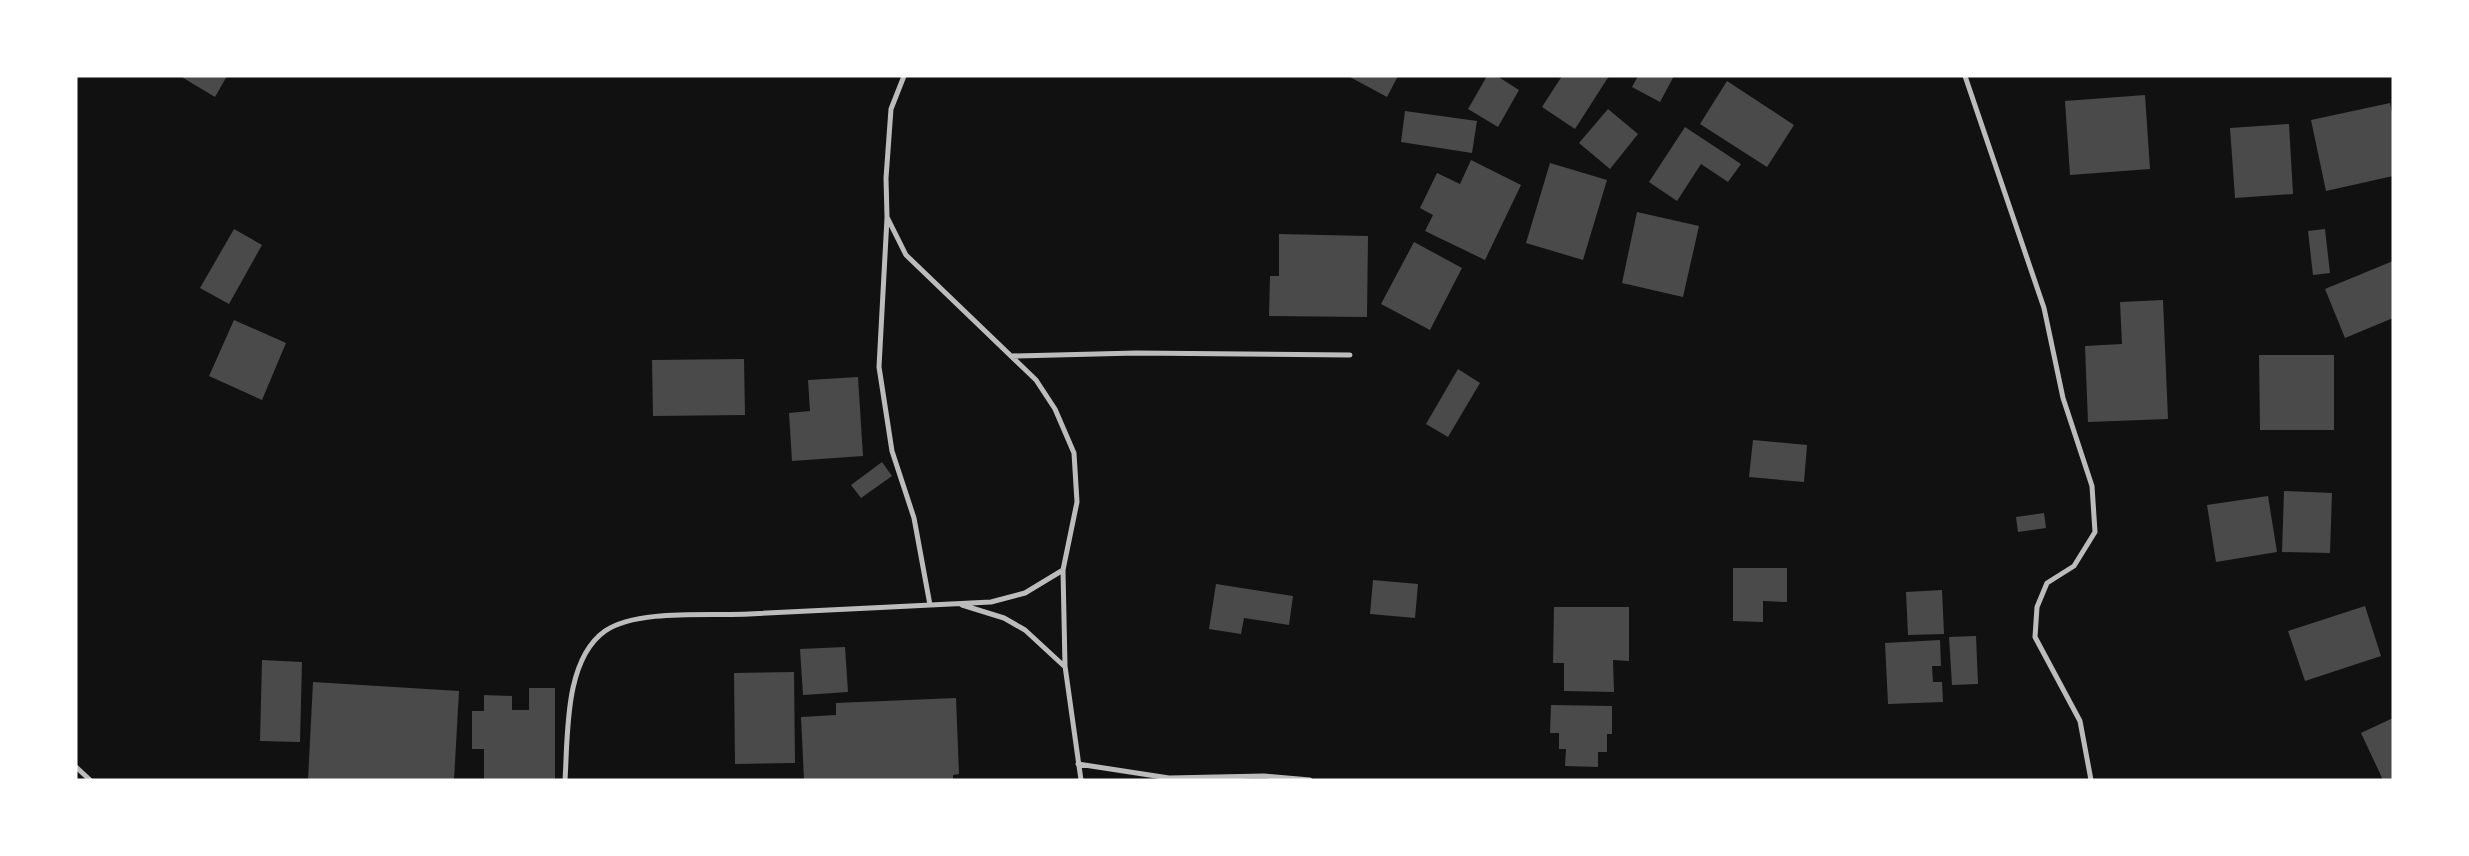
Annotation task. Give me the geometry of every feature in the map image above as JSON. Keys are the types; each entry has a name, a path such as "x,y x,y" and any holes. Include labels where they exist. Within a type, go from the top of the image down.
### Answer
{"street":[{"path":"904,76 891,109 886,178 887,217 879,367 892,451 914,518 930,605"},
{"path":"1965,76 2044,308 2063,398 2092,486 2095,532 2074,566 2047,583 2037,608 2035,637 2080,721 2091,780"},
{"path":"887,217 906,255 1036,380 1055,409 1074,453 1077,502 1063,570 1065,666 1081,780"},
{"path":"1012,356 1136,353 1350,355"},
{"path":"565,780 570,706 576,672 588,649 604,632 627,621 653,616 715,616 991,602 1025,593 1063,570"},
{"path":"957,604 1004,618 1025,630 1065,666"},
{"path":"1078,764 1169,778 1264,776 1310,780"},
{"path":"76,767 90,780"}],"building":[{"path":"180,76 227,76 215,97"},
{"path":"1348,76 1398,76 1387,97"},
{"path":"1487,76 1497,76 1519,90 1498,127 1468,109"},
{"path":"1562,76 1609,76 1575,129 1542,107"},
{"path":"1638,76 1674,76 1660,102 1632,87"},
{"path":"1727,81 1794,125 1767,167 1700,124"},
{"path":"2145,95 2150,169 2070,175 2065,101"},
{"path":"2390,103 2393,118 2393,176 2326,191 2311,120"},
{"path":"1608,109 1638,134 1610,169 1579,143"},
{"path":"1405,111 1477,121 1472,153 1401,142"},
{"path":"2289,124 2293,194 2235,198 2230,128"},
{"path":"1685,127 1741,164 1728,182 1701,164 1677,201 1649,182"},
{"path":"1471,160 1521,185 1485,260 1425,231 1433,215 1420,208 1437,173 1460,184"},
{"path":"1550,163 1607,180 1583,260 1526,243"},
{"path":"1637,212 1699,226 1683,297 1622,283"},
{"path":"234,229 262,245 229,304 200,288"},
{"path":"2325,229 2330,273 2313,275 2308,231"},
{"path":"1279,234 1368,236 1367,317 1269,316 1270,276 1279,276"},
{"path":"1414,242 1462,268 1430,330 1381,304"},
{"path":"2393,261 2393,318 2345,338 2325,289"},
{"path":"2163,300 2168,419 2088,422 2085,346 2122,344 2120,302"},
{"path":"234,320 286,343 262,400 209,376"},
{"path":"2259,355 2334,355 2334,430 2260,430"},
{"path":"744,359 745,415 653,416 652,360"},
{"path":"1458,369 1480,383 1448,437 1426,424"},
{"path":"858,377 863,456 792,461 789,413 810,411 808,380"},
{"path":"1753,440 1807,445 1804,482 1749,477"},
{"path":"882,462 892,476 861,498 851,485"},
{"path":"2284,491 2332,493 2330,553 2282,552"},
{"path":"2268,496 2277,552 2216,562 2207,505"},
{"path":"2044,513 2046,528 2018,532 2016,517"},
{"path":"1733,568 1787,568 1787,602 1763,601 1763,622 1733,621"},
{"path":"1373,580 1418,584 1415,618 1370,614"},
{"path":"1216,584 1293,596 1289,625 1244,618 1241,634 1209,629"},
{"path":"1942,590 1944,634 1908,635 1906,592"},
{"path":"2365,606 2381,656 2305,681 2288,631"},
{"path":"1554,607 1629,607 1629,661 1613,660 1614,692 1564,691 1564,663 1553,663"},
{"path":"1976,636 1978,684 1952,685 1949,637"},
{"path":"1940,640 1941,666 1932,666 1933,682 1942,682 1943,702 1888,704 1885,643"},
{"path":"845,647 848,692 803,695 800,649"},
{"path":"262,660 302,662 300,742 260,741"},
{"path":"794,672 795,763 735,764 734,673"},
{"path":"313,682 459,691 454,780 308,780"},
{"path":"529,688 555,688 555,780 484,780 484,749 472,749 472,711 484,711 484,695 512,696 512,710 529,710"},
{"path":"956,698 959,774 953,775 953,780 804,780 801,717 836,715 836,703"},
{"path":"1551,705 1612,706 1612,734 1607,734 1607,752 1598,752 1598,767 1565,766 1566,749 1559,749 1559,733 1550,733"},
{"path":"2393,718 2393,780 2383,780 2361,733"}]}
